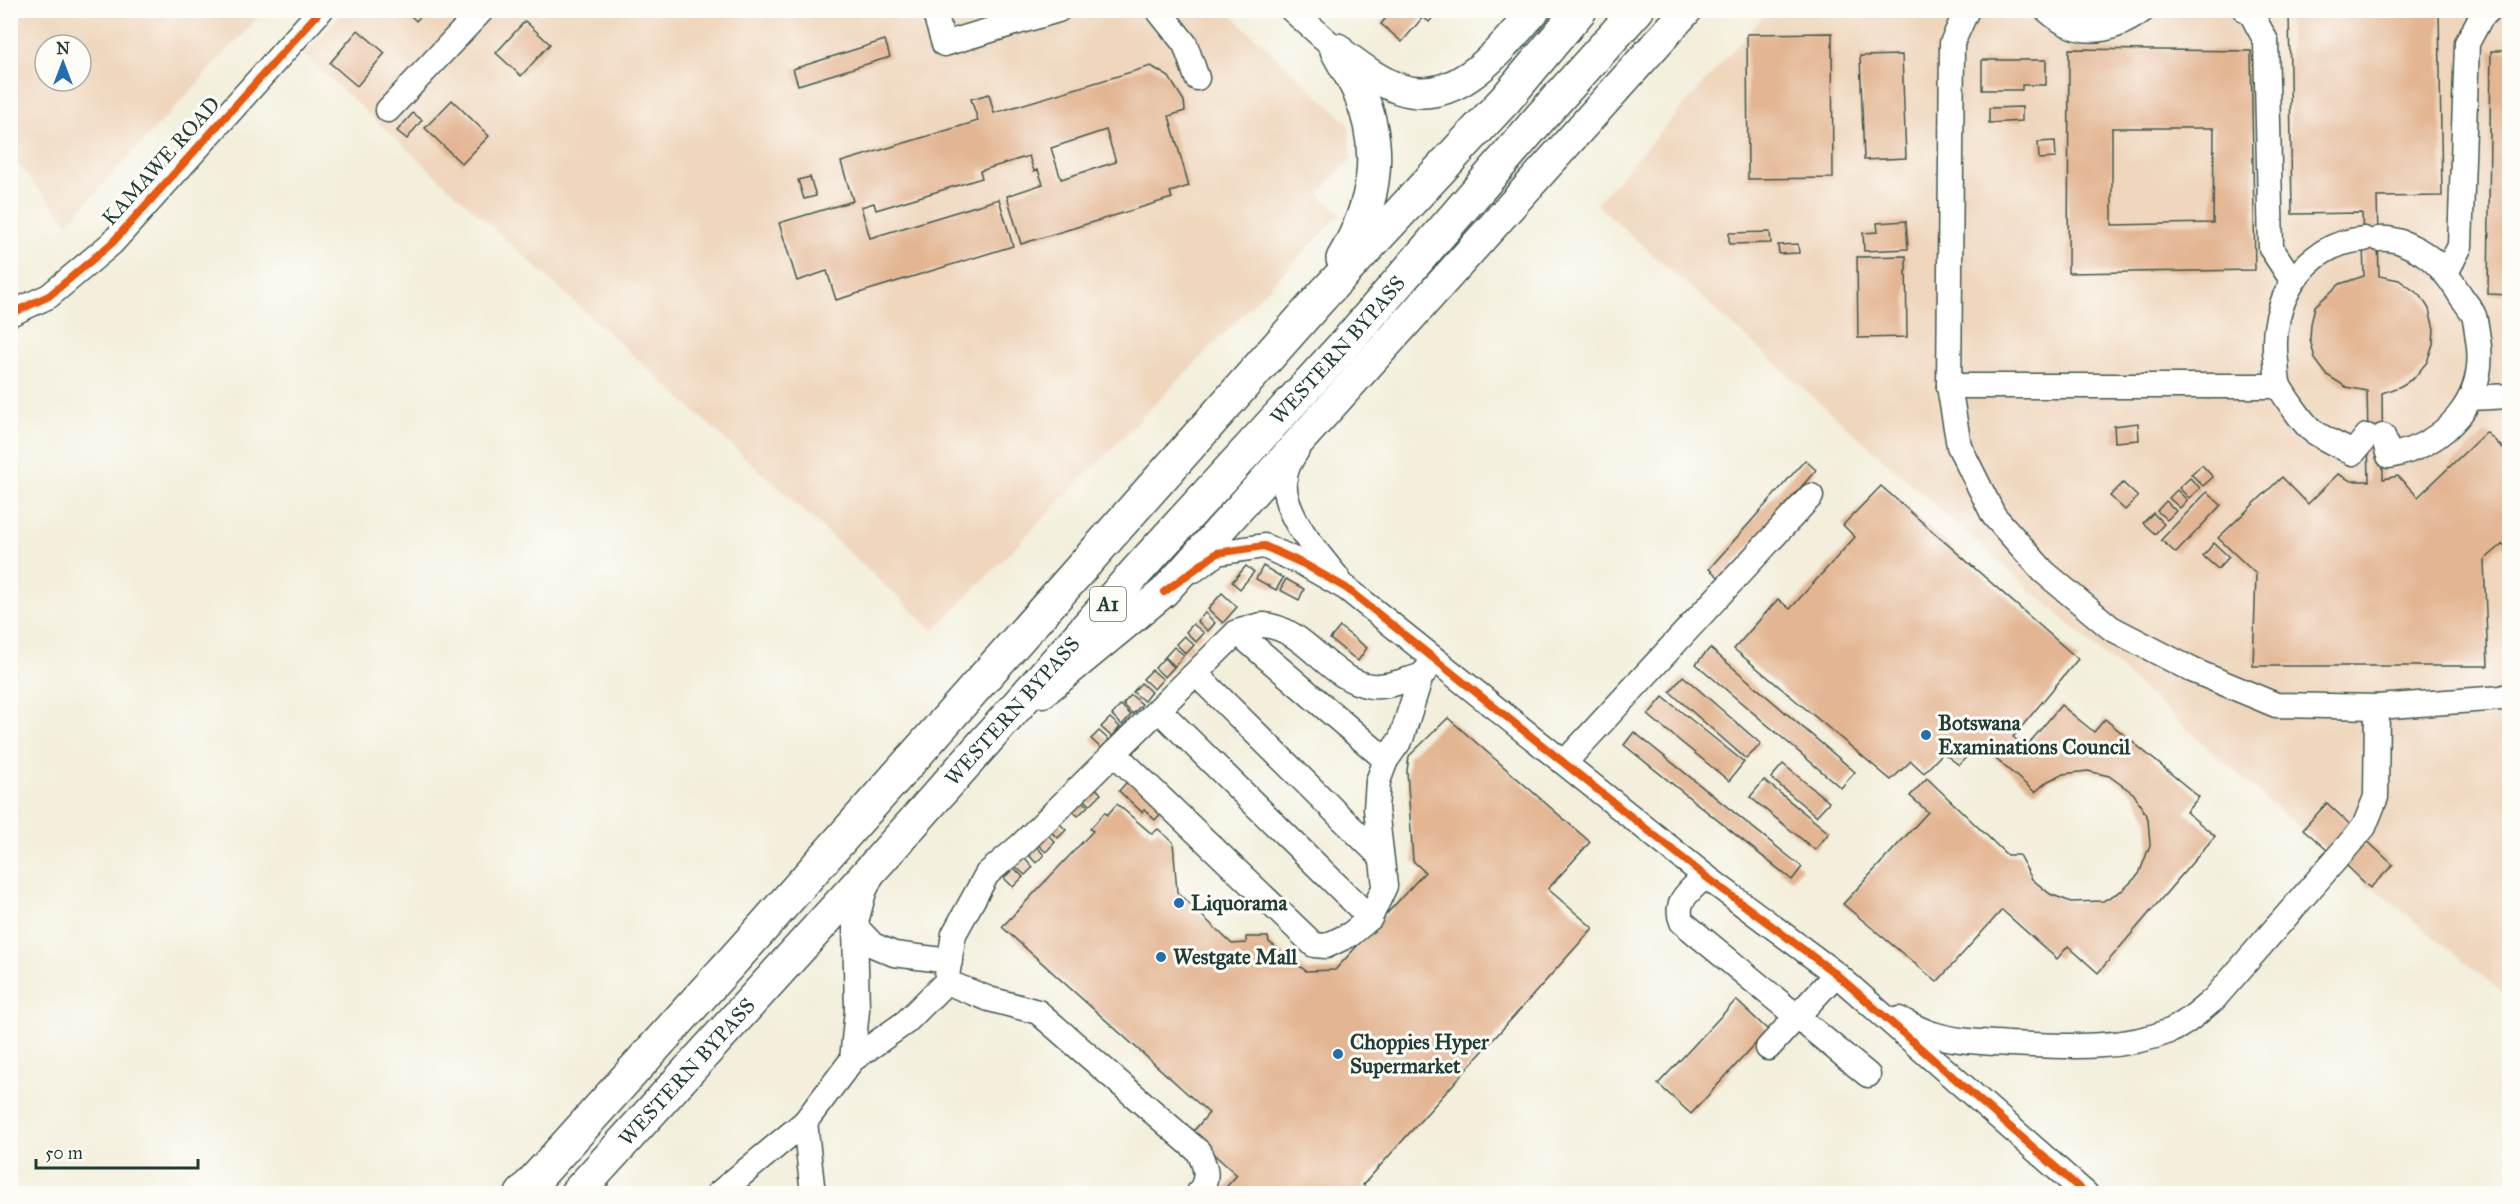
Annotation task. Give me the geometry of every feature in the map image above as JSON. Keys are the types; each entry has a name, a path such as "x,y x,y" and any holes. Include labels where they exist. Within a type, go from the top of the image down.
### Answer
{"highway":[{"name":"WESTERN BYPASS","path":"522,1194 1323,295 1505,100 1580,10"},
{"name":"WESTERN BYPASS","path":"576,1194 879,861 1137,571 1345,344 1540,118 1637,10"},
{"path":"1323,295 1353,242 1366,208 1375,168 1373,135 1360,92 1337,50"}],"main road":[{"path":"1337,50 1370,73 1400,89 1433,94 1464,80 1491,60 1535,10"},
{"path":"1546,48 1572,10"},
{"path":"992,734 1164,592 1687,10"}],"street":[{"name":"KAMAWE ROAD","path":"10,314 49,296 112,243 321,10"},
{"path":"388,110 482,10"},
{"path":"934,10 944,44 1058,10"},
{"path":"1158,10 1185,44 1197,78"},
{"path":"1292,10 1337,50"},
{"path":"1967,10 1952,43 1949,386 1959,446 1994,516 2044,572 2111,628 2192,670 2276,705 2377,707 2502,698 2510,695"},
{"path":"2047,10 2060,22 2093,32 2125,24 2144,10"},
{"path":"2246,10 2252,15 2266,41 2271,248 2292,280"},
{"path":"2446,273 2460,246 2467,43 2481,17 2489,10"},
{"path":"2386,238 2406,244 2427,256 2446,273 2474,316 2481,359 2472,398 2450,428 2406,453 2389,456 2375,436 2353,453 2311,430 2279,386 2274,344 2280,313 2292,280 2311,260 2327,248 2346,240 2386,238"},
{"path":"1949,386 2279,386"},
{"path":"2472,398 2510,396"},
{"path":"1308,432 1287,468 1286,500 1297,524 1346,588 1428,667 1565,762 1705,876 1836,974 2086,1194"},
{"path":"1565,762 1811,496"},
{"path":"1164,592 1217,553 1264,546 1304,564 1346,588"},
{"path":"718,1194 805,1122 852,1060 906,1022 948,972 954,934 987,874 1020,846 1238,632 1262,625 1284,630 1340,674 1369,686 1381,686 1428,667"},
{"path":"1238,632 1386,760"},
{"path":"1114,753 1314,945 1326,946 1351,934 1370,918 1385,886 1376,809 1378,780 1386,760 1401,739 1428,667"},
{"path":"1196,674 1381,857"},
{"path":"1875,1008 1933,1035 1972,1042 2061,1046 2118,1044 2151,1038 2173,1030 2214,999 2364,826 2376,797 2377,707"},
{"path":"1159,710 1370,918"},
{"path":"852,1060 857,1010 855,926 864,892 879,861"},
{"path":"1705,876 1681,901 1678,914 1682,922 1868,1075"},
{"path":"855,926 873,945 948,972 989,999 1038,1012 1199,1152 1207,1170 1205,1184 1198,1194"},
{"path":"1768,1048 1836,974"},
{"path":"805,1122 813,1194"}],"shaded area":[{"path":"345,10 1227,11 1348,123 1352,158 1319,194 1341,214 934,630 304,55"},
{"path":"10,11 264,11 68,223 11,157"},
{"path":"1768,11 2509,11 2509,998 2284,815 1596,204"}],"building":[{"path":"405,10 426,10 416,21"},
{"path":"1392,10 1439,10 1429,22 1423,17 1402,42 1381,24"},
{"path":"2289,10 2439,10 2442,196 2377,197 2379,276 2399,280 2421,296 2429,309 2434,329 2433,344 2427,362 2414,378 2382,393 2383,479 2398,476 2418,497 2486,432 2510,455 2510,551 2503,544 2484,560 2488,666 2253,666 2256,574 2218,538 2282,477 2308,504 2338,474 2351,481 2369,481 2367,391 2346,387 2327,375 2315,359 2310,339 2315,306 2340,284 2364,276 2362,213 2292,214"},
{"path":"525,21 550,44 521,76 496,53"},
{"path":"358,30 385,53 357,86 330,63"},
{"path":"1832,33 1833,178 1748,179 1747,34"},
{"path":"885,40 890,57 798,85 793,69"},
{"path":"2069,49 2251,51 2255,270 2068,273","holes":["2112,128 2214,128 2213,223 2112,225"]},
{"path":"2491,51 2510,51 2510,295 2488,294"},
{"path":"1902,55 1906,158 1864,160 1860,56"},
{"path":"1982,60 2046,60 2046,85 2022,85 2022,90 1982,90"},
{"path":"1151,66 1169,77 1184,101 1185,111 1169,116 1189,186 1170,192 1172,198 1021,244 1007,196 1043,184 1038,170 1034,171 1029,156 980,171 982,178 876,210 874,203 861,207 870,238 999,199 1013,246 836,300 827,271 797,281 779,223 853,201 841,162 978,121 971,99 989,94 994,113","holes":["1106,130 1116,162 1061,179 1051,148"]},
{"path":"452,100 489,136 462,164 425,128"},
{"path":"2022,107 2022,121 1989,123 1989,108"},
{"path":"413,113 422,120 407,139 397,131"},
{"path":"2055,141 2056,158 2039,159 2038,142"},
{"path":"810,177 816,196 804,199 798,180"},
{"path":"1906,221 1908,249 1864,251 1863,233 1878,232 1877,223"},
{"path":"1770,232 1771,243 1729,244 1729,233"},
{"path":"1798,244 1799,253 1779,254 1778,245"},
{"path":"1906,256 1907,337 1858,338 1857,257"},
{"path":"2138,423 2139,440 2115,442 2114,426"},
{"path":"1805,460 1816,470 1721,579 1709,569"},
{"path":"2202,465 2213,477 2203,486 2191,474"},
{"path":"2190,478 2200,488 2189,498 2179,488"},
{"path":"2123,483 2138,497 2125,510 2110,496"},
{"name":"Botswana Examinations Council","path":"1881,486 2078,659 2013,737 2026,747 2061,705 2094,732 2105,719 2199,797 2186,812 2215,836 2098,973 2068,946 2057,959 2002,910 1937,982 1843,904 1928,812 1910,796 1927,778 2007,855 2019,855 2032,879 2050,894 2071,902 2103,901 2123,890 2139,874 2150,845 2148,819 2134,794 2109,776 2088,771 2063,774 2048,781 2035,792 1978,744 1959,765 1943,753 1924,773 1911,761 1891,780 1734,649 1778,599 1790,609 1855,537 1843,525"},
{"path":"2177,490 2187,500 2180,508 2169,498"},
{"path":"2207,492 2221,505 2176,553 2161,540"},
{"path":"2166,501 2176,511 2167,520 2157,511"},
{"path":"2153,513 2164,524 2155,534 2143,523"},
{"path":"2214,543 2229,557 2218,569 2203,556"},
{"path":"1246,566 1254,572 1240,589 1232,582"},
{"path":"1263,566 1283,578 1276,590 1256,579"},
{"path":"1286,579 1304,589 1299,600 1280,590"},
{"path":"1222,593 1237,607 1223,623 1208,609"},
{"path":"1205,613 1215,623 1208,631 1197,621"},
{"path":"1193,624 1204,633 1196,642 1186,632"},
{"path":"1340,627 1367,648 1358,661 1330,639"},
{"path":"1184,636 1194,645 1186,654 1176,644"},
{"path":"1174,647 1184,655 1175,666 1165,657"},
{"path":"1710,648 1855,772 1841,788 1696,664"},
{"path":"1164,658 1174,667 1165,677 1155,668"},
{"path":"1152,670 1163,679 1154,689 1143,679"},
{"path":"1683,676 1761,744 1746,759 1670,692"},
{"path":"1141,683 1151,692 1144,701 1133,692"},
{"path":"1131,695 1142,704 1133,714 1123,704"},
{"path":"1663,697 1744,762 1729,781 1648,715"},
{"path":"1121,705 1131,715 1122,725 1112,715"},
{"path":"1110,718 1120,727 1112,737 1101,727"},
{"name":"Westgate Mall","path":"1448,718 1590,842 1548,889 1593,928 1363,1185 1374,1194 1220,1194 1237,1175 1191,1134 1209,1113 1002,927 1093,831 1090,829 1105,812 1107,815 1117,804 1152,834 1158,829 1173,842 1177,892 1232,944 1246,943 1246,937 1268,937 1269,942 1306,971 1335,970 1425,872 1413,861 1407,771 1409,756"},
{"path":"1099,731 1109,740 1101,748 1091,739"},
{"path":"1634,732 1802,867 1792,880 1624,745"},
{"path":"1783,764 1829,802 1816,816 1771,778"},
{"path":"1132,776 1168,806 1155,820 1144,809 1142,812 1119,791"},
{"path":"1764,780 1829,833 1815,850 1750,797"},
{"path":"1091,783 1101,794 1090,805 1079,794"},
{"path":"1077,796 1088,806 1078,816 1067,806"},
{"path":"2327,803 2393,865 2370,888 2346,865 2339,873 2321,856 2327,850 2303,829"},
{"path":"1056,820 1066,830 1058,838 1047,829"},
{"path":"1045,832 1055,842 1046,852 1035,842"},
{"path":"1035,845 1044,855 1036,863 1027,853"},
{"path":"1024,857 1033,867 1025,875 1015,866"},
{"path":"1014,868 1023,877 1013,887 1004,878"},
{"path":"1736,1000 1768,1030 1691,1114 1658,1084"}],"cycle path":[{"path":"10,314 49,296 112,243 321,10"},
{"path":"1164,592 1217,553 1264,546 1304,564 1346,588 1705,876 1836,974 2086,1194"}],"place":[{"name":"Botswana Examinations Council","path":"1926,735"},
{"name":"Liquorama","path":"1179,903"},
{"name":"Westgate Mall","path":"1161,957"},
{"name":"Choppies Hyper Supermarket","path":"1338,1054"}]}
